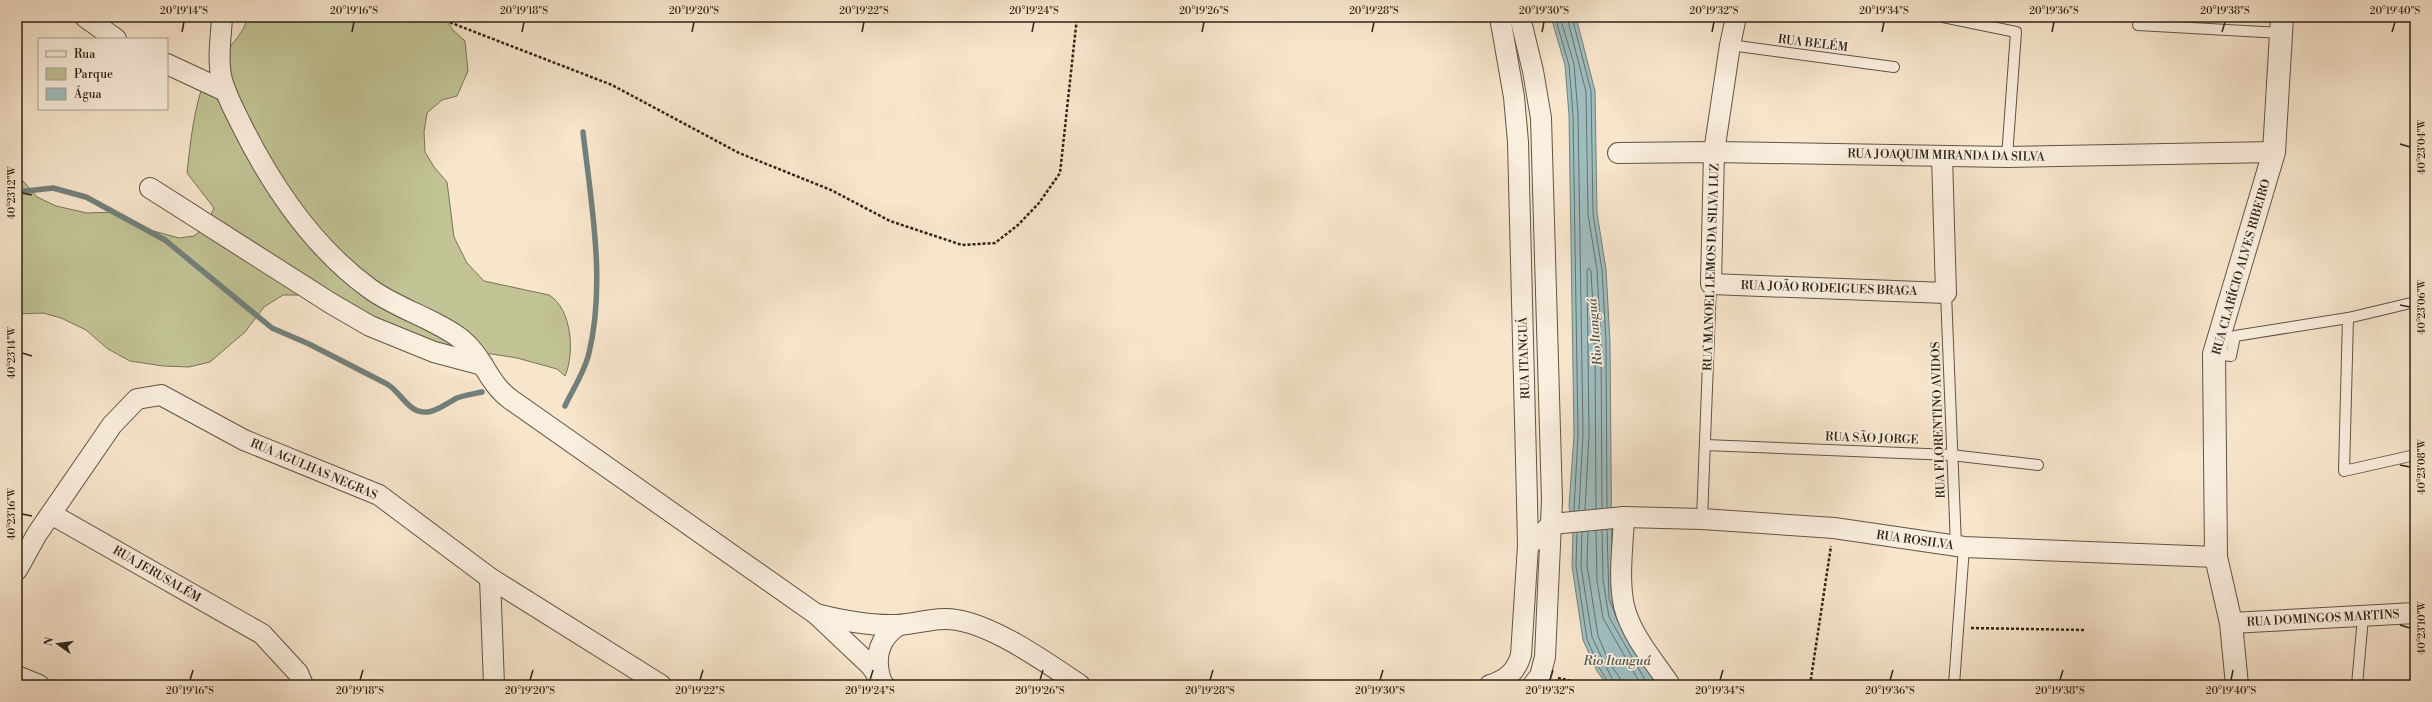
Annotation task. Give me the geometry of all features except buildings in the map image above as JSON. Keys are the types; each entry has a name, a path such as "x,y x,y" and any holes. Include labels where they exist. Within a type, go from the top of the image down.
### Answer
{"street":[{"path":"85,17 115,38"},
{"path":"222,17 220,64 225,91 266,169 298,215 332,255 349,272 385,299 459,338 476,354 491,381 510,400 816,614 883,683"},
{"name":"RUA ITANGUÁ","path":"1490,685 1508,677 1514,670 1521,655 1528,546 1526,408 1518,142 1514,97 1500,17"},
{"name":"RUA ITANGUÁ","path":"1520,17 1534,71 1541,118 1552,453 1560,522 1545,657 1536,680"},
{"name":"RUA MANOEL LEMOS DA SILVA LUZ","path":"1712,284 1714,152 1730,45 1736,17"},
{"name":"RUA CLARÍCIO ALVES RIBEIRO","path":"2237,685 2231,623 2216,557 2214,354 2274,152 2282,25"},
{"path":"168,64 225,91"},
{"name":"RUA JOAQUIM MIRANDA DA SILVA","path":"1618,153 1714,152 2007,157 2274,152"},
{"path":"1942,156 1946,293"},
{"path":"150,188 332,304 370,326 434,352 483,365"},
{"name":"RUA JOÃO RODEIGUES BRAGA","path":"1712,284 1946,293"},
{"name":"RUA AGULHAS NEGRAS","path":"51,514 112,425 137,399 161,395 244,440 378,495 490,578 540,607 653,683"},
{"path":"17,570 51,514"},
{"name":"RUA JERUSALÉM","path":"51,514 262,634 298,673 302,685"},
{"path":"1619,518 1622,593 1624,607 1637,636 1670,685"},
{"name":"RUA ROSILVA","path":"1560,522 1619,518 1702,519 1834,528 1960,546 2216,557"},
{"path":"1528,546 1560,522"},
{"path":"490,578 494,685"},
{"name":"RUA DOMINGOS MARTINS","path":"2231,623 2415,613"},
{"path":"816,614 865,624 899,625 933,619 957,620 986,630 1040,658 1080,685"},
{"path":"883,683 877,660 881,644 891,630 899,625"},
{"path":"1040,658 1055,672 1060,685"},
{"path":"17,676 39,685"}],"lane":[{"path":"1943,17 2016,32 2007,157"},
{"path":"2138,24 2282,25"},
{"name":"RUA BELÉM","path":"1730,45 1894,67"},
{"name":"RUA MANOEL LEMOS DA SILVA LUZ","path":"1702,519 1712,284"},
{"name":"RUA FLORENTINO AVIDOS","path":"1946,293 1951,455 1960,546 1958,628 1954,685"},
{"path":"2214,354 2231,356 2235,336 2348,318 2415,302"},
{"path":"2348,318 2344,471 2415,455"},
{"name":"RUA SÃO JORGE","path":"1705,445 1951,455 2038,465"},
{"path":"2357,685 2363,617"}],"path":[{"path":"436,17 612,85 739,152 831,190 890,222 962,245 995,243 1018,225 1039,203 1060,173 1077,17"},
{"path":"1810,685 1834,528"},
{"path":"1958,628 2085,630"},
{"path":"1536,680 1584,682 1590,685"}],"green space":[{"path":"248,17 445,18 453,30 465,41 468,71 457,96 442,100 427,113 424,132 425,152 434,167 447,182 454,237 467,263 484,281 549,295 563,310 567,321 570,344 570,356 565,376 557,369 517,358 492,354 445,351 314,295 283,295 264,307 245,332 210,362 189,367 163,366 130,361 108,349 86,330 61,318 43,313 17,314 17,177 24,182 37,197 56,206 87,213 115,212 150,230 179,238 194,236 206,226 214,208 187,173 195,113 201,90 209,72 240,34"}],"water":[{"name":"Rio Itanguá","path":"1551,17 1576,17 1595,91 1597,213 1606,269 1610,342 1612,579 1658,685 1607,685 1597,671 1583,640 1572,566 1573,530 1569,506 1574,435 1569,115 1565,65"}],"waterway":[{"path":"565,406 587,360 594,326 596,299 597,271 593,214 583,132"},
{"path":"17,192 53,188 86,197 165,240 272,328 309,344 387,384 417,411 429,412 457,398 482,392"}]}
